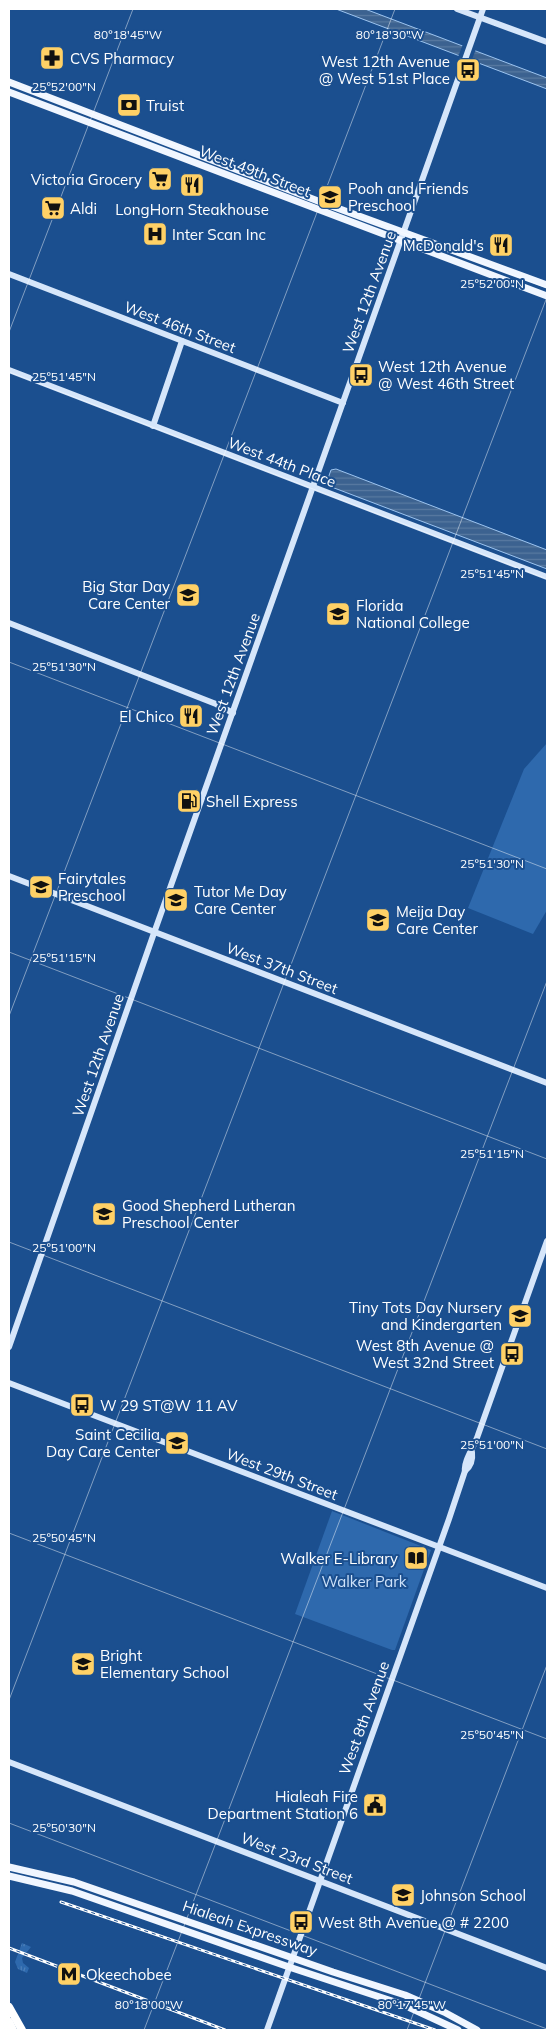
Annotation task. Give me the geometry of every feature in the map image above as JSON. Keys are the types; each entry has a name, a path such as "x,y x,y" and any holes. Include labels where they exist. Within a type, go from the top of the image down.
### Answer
{"highway":[{"path":"9,2007 22,2030"},
{"path":"9,2022 13,2030"}],"main road":[{"name":"West 49th Street","path":"9,82 282,187 547,285"},
{"name":"West 49th Street","path":"9,92 547,296"},
{"path":"201,165 217,167 236,174 242,171"},
{"path":"245,182 251,179 266,185 282,187"},
{"path":"488,274 489,271 496,269 519,275"},
{"name":"Hialeah Expressway","path":"9,1867 74,1882 405,1995 444,2012 478,2030"},
{"name":"Hialeah Expressway","path":"9,1876 72,1891 289,1968 404,2005 458,2030"}],"street":[{"path":"457,9 547,42"},
{"name":"West 12th Avenue","path":"9,1347 154,933 483,9"},
{"name":"West 46th Street","path":"9,274 343,403"},
{"path":"153,426 182,341"},
{"name":"West 44th Place","path":"9,370 547,577"},
{"path":"9,623 216,704 233,714"},
{"name":"West 37th Street","path":"9,876 547,1083"},
{"name":"West 8th Avenue","path":"267,2030 465,1471 469,1467 472,1452 547,1241"},
{"name":"West 29th Street","path":"9,1383 547,1588"},
{"name":"West 23rd Street","path":"9,1762 547,1968"}],"green space":[{"path":"547,743 547,910 533,934 468,908 524,769"},
{"name":"Walker Park","path":"332,1511 431,1550 395,1650 295,1614"},
{"path":"22,1943 31,1947 22,1958 23,1963 29,1968 27,1973 18,1969 15,1962"}],"shaded area":[{"path":"336,9 365,9 547,78 547,89"},
{"path":"336,469 547,550 547,569 329,486 326,484 331,470"}],"pier":[{"path":"463,44 476,49 471,62 458,57"}],"railway":[{"path":"61,1902 435,2030"},
{"path":"9,1948 225,2030"}],"place":[{"name":"CVS Pharmacy","path":"52,58"},
{"name":"West 12th Avenue @ West 51st Place","path":"468,70"},
{"name":"Truist","path":"129,105"},
{"name":"Victoria Grocery","path":"160,179"},
{"name":"LongHorn Steakhouse","path":"192,185"},
{"name":"Pooh and Friends Preschool","path":"330,197"},
{"name":"Aldi","path":"53,208"},
{"name":"Inter Scan Inc","path":"155,234"},
{"name":"McDonald's","path":"501,245"},
{"name":"West 12th Avenue @ West 46th Street","path":"361,375"},
{"name":"Big Star Day Care Center","path":"188,595"},
{"name":"Florida National College","path":"338,614"},
{"name":"El Chico","path":"191,716"},
{"name":"Shell Express","path":"189,801"},
{"name":"Fairytales Preschool","path":"41,887"},
{"name":"Tutor Me Day Care Center","path":"176,900"},
{"name":"Meija Day Care Center","path":"378,920"},
{"name":"Good Shepherd Lutheran Preschool Center","path":"104,1214"},
{"name":"Tiny Tots Day Nursery and Kindergarten","path":"520,1316"},
{"name":"West 8th Avenue @ West 32nd Street","path":"512,1354"},
{"name":"W 29 ST@W 11 AV","path":"82,1405"},
{"name":"Saint Cecilia Day Care Center","path":"177,1443"},
{"name":"Walker E-Library","path":"416,1558"},
{"name":"Bright Elementary School","path":"83,1664"},
{"name":"Hialeah Fire Department Station 6","path":"375,1805"},
{"name":"Johnson School","path":"403,1895"},
{"name":"West 8th Avenue @ # 2200","path":"301,1922"},
{"name":"Okeechobee","path":"69,1974"}]}
